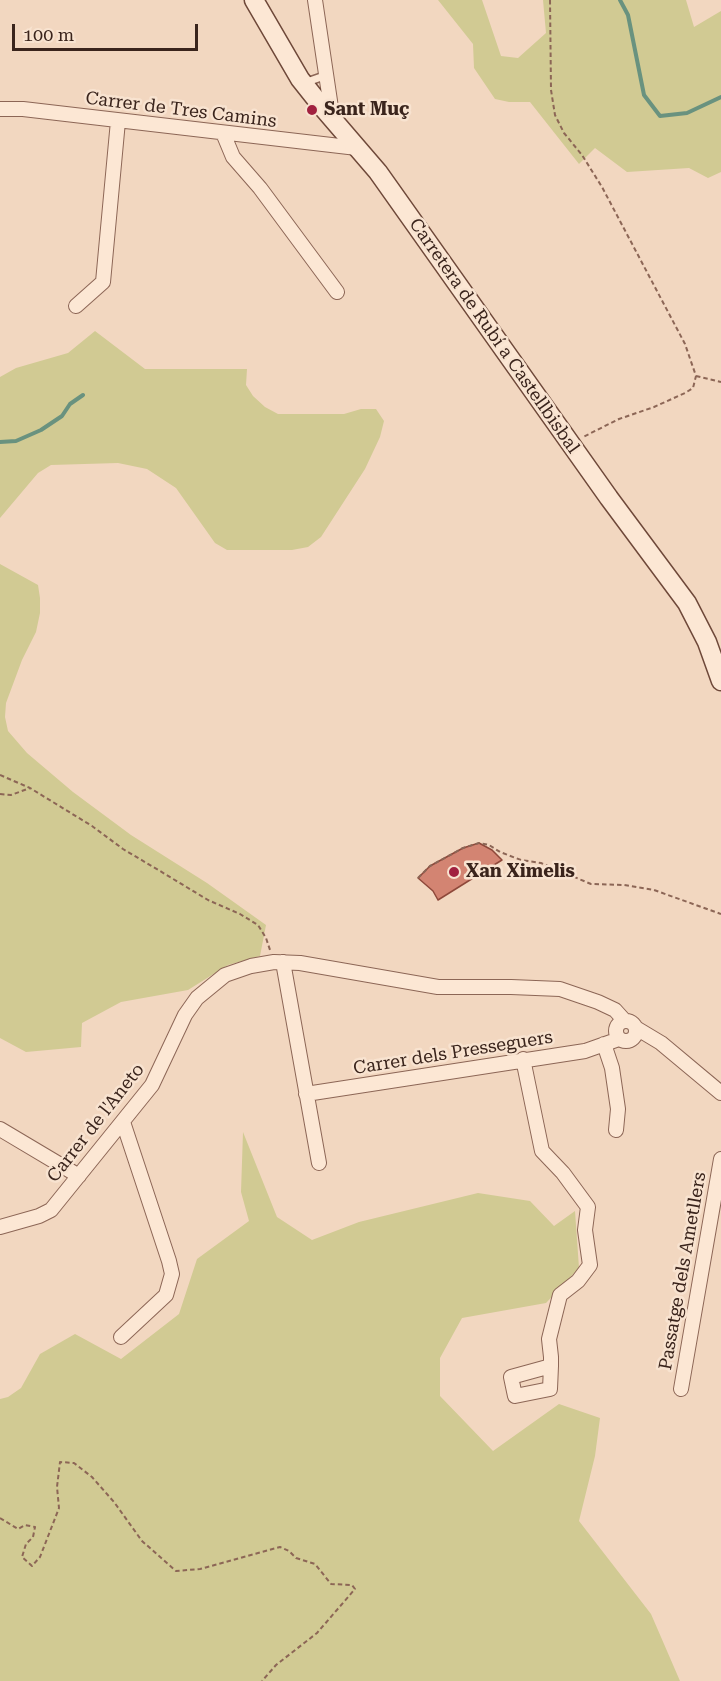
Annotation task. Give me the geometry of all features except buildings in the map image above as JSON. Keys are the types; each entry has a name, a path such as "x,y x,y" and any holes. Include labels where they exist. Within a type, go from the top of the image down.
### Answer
{"street":[{"name":"Carretera de Rubí a Castellbisbal","path":"254,0 303,83 378,172 570,444 687,603 707,642 721,681"},
{"path":"315,0 333,120"},
{"name":"Carrer de Tres Camins","path":"0,109 23,109 357,148"},
{"path":"76,306 103,282 118,120"},
{"path":"223,133 233,157 260,188 337,292"},
{"path":"278,962 319,1163"},
{"name":"Carrer de l'Aneto","path":"0,1227 39,1216 51,1210 152,1085 185,1015 197,998 225,975 251,966 278,962 300,963 438,987 560,990 604,1005 623,1031"},
{"path":"616,1130 618,1109 612,1068 604,1044 623,1031 667,1048 721,1092"},
{"name":"Carrer dels Presseguers","path":"306,1094 585,1051 604,1044"},
{"path":"523,1059 542,1151 563,1173 588,1207 585,1230 590,1265 578,1281 560,1295 549,1339 551,1366"},
{"path":"122,1337 166,1295 172,1274 123,1122"},
{"path":"0,1129 79,1176"},
{"name":"Passatge dels Ametllers","path":"681,1389 721,1160"}],"lane":[{"path":"303,83 327,75"}],"path":[{"path":"550,0 551,90 555,115 564,133 582,154 602,187 685,344 696,376 693,388 684,393 654,407 619,419 570,444"},
{"path":"696,376 721,382"},
{"path":"0,775 30,788 92,825 123,849 208,900 258,925 278,962"},
{"path":"0,794 11,795 30,788"},
{"path":"418,878 430,866 463,848 479,843 489,845 521,860 541,863 591,884 624,885 654,890 721,914"},
{"path":"0,1518 18,1529 25,1525 35,1527 33,1537 26,1544 22,1557 32,1566 40,1557 59,1508 57,1487 60,1462 74,1462 92,1477 114,1502 142,1541 176,1571 200,1569 280,1547 289,1551 296,1558 315,1564 331,1584 352,1585 355,1589 317,1633 276,1665 262,1681"}],"shaded area":[{"path":"438,0 482,0 501,56 518,58 546,33 543,0 686,0 694,27 721,11 721,172 708,178 689,168 627,172 595,148 579,164 530,102 495,99 474,68 473,44"},
{"path":"95,331 145,369 247,369 246,385 253,396 265,407 278,414 344,414 361,409 376,409 384,421 380,437 365,469 321,537 308,547 292,550 227,550 215,543 176,488 147,469 118,463 51,465 38,473 0,518 0,377 16,368 68,353"},
{"path":"0,564 38,585 40,598 36,632 22,660 6,703 5,717 8,731 27,753 73,792 131,835 207,883 266,925 260,956 228,965 188,990 121,1002 82,1023 81,1047 26,1052 0,1038"},
{"path":"243,1132 277,1217 312,1240 359,1222 478,1193 530,1201 554,1226 575,1211 579,1268 546,1303 462,1318 440,1358 440,1396 493,1451 559,1404 600,1418 595,1456 579,1521 651,1614 680,1681 0,1681 0,1399 8,1397 21,1388 40,1354 75,1334 121,1359 179,1314 197,1259 249,1221 241,1192"}],"waterway":[{"path":"620,0 628,15 644,95 660,116 687,113 721,97"},
{"path":"0,442 16,441 41,430 62,416 70,404 83,395"}],"place":[{"name":"Sant Muç","path":"312,110"},
{"name":"Xan Ximelis","path":"454,872"}]}
